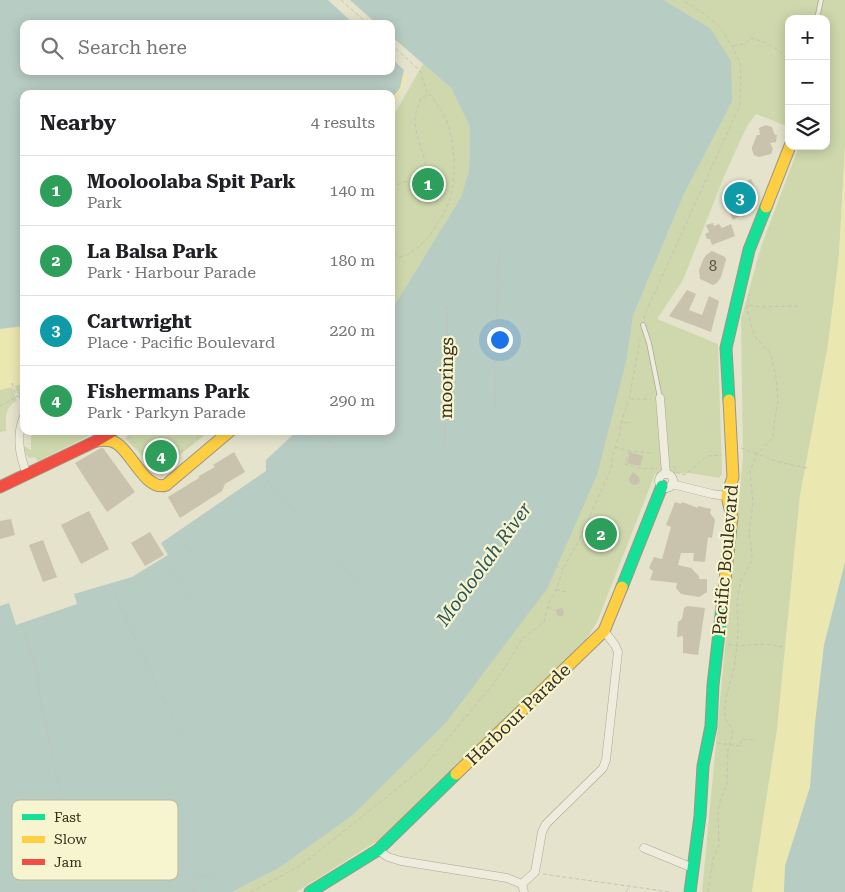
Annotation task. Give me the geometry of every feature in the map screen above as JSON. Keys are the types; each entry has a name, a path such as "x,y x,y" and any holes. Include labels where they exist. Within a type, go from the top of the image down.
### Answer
{"street":[{"name":"Pacific Boulevard","path":"690,892 700,816 703,766 709,742 713,685 732,516 727,496 733,477 726,348 749,250 788,150"},
{"path":"660,398 666,474"},
{"path":"20,429 20,453 26,474"},
{"path":"0,487 96,442 107,435"},
{"path":"96,442 117,437 151,482 162,486 225,435"},
{"path":"666,474 672,477 667,485"},
{"path":"666,474 660,478 660,483 727,496"},
{"name":"Harbour Parade","path":"310,892 378,850 604,631 667,485"},
{"path":"378,850 388,857 401,861 507,878 523,888 535,872 542,832 546,824 603,768 606,760 618,652 604,631"},
{"path":"644,848 693,868"}],"lane":[{"path":"818,15 821,0"},
{"path":"643,325 649,343 660,398"}],"path":[{"path":"341,0 364,20"},
{"path":"251,892 304,863 424,767 499,677 522,639 544,622 548,606 594,509 610,469 629,399 645,314 740,105 740,62 732,46 718,25 682,0"},
{"path":"732,46 742,45 751,38 776,48 788,60"},
{"path":"395,48 420,71 428,95 431,95 444,115 450,133 454,164 454,183 447,208 427,239 405,257 399,257 395,254"},
{"path":"395,186 424,176 426,171 426,164 417,139 415,117 421,98 428,95"},
{"path":"495,409 499,244"},
{"path":"708,892 714,859 719,845 718,811 729,777 728,760 733,734 725,718 725,709 737,646 738,594 741,580 750,565 752,557 749,532 753,504 750,471 757,454 773,438 778,393 771,354 756,338 751,325 748,304 751,287"},
{"name":"moorings","path":"445,454 448,303"},
{"path":"748,304 759,307 800,306"},
{"path":"0,406 17,397 12,383"},
{"path":"629,399 660,398"},
{"path":"622,423 630,422"},
{"path":"128,435 146,456 161,468 201,435"},
{"path":"323,435 346,460"},
{"path":"615,447 629,452 653,453"},
{"path":"757,454 779,462 807,468"},
{"path":"262,474 384,613"},
{"path":"177,533 196,555"},
{"path":"165,556 196,606"},
{"path":"555,566 564,569"},
{"path":"110,584 184,743"},
{"path":"556,590 568,592"},
{"path":"548,606 556,611"},
{"path":"22,623 39,679 38,688 61,795"},
{"path":"737,646 766,644 782,647"},
{"path":"709,742 741,746 741,739 756,740"},
{"path":"535,872 670,892"},
{"path":"194,892 191,878 213,874 213,877"},
{"path":"626,892 629,886"}],"green space":[{"path":"664,0 845,0 845,147 839,255 828,345 800,496 777,730 752,892 702,892 743,457 741,319 761,247 797,150 830,150 830,15 785,15 785,125 756,114 747,126 725,174 683,280 657,319 718,344 722,474 719,478 690,473 655,474 597,622 582,646 382,838 296,892 232,892 279,868 353,815 445,724 627,358 633,316 684,194 732,102 710,28"},
{"path":"423,64 451,88 470,127 469,170 461,197 395,304 395,113"},
{"path":"20,384 20,401 15,386"},
{"path":"12,387 17,401 8,410 6,431 0,432 0,390"},
{"path":"90,435 38,461 35,457 29,458 26,454 24,446 31,450 31,436"},
{"path":"129,435 205,435 158,472 125,438"}],"sand":[{"path":"395,64 407,74 406,83 395,103 395,90 369,90 386,75 395,75"},
{"path":"845,147 845,565 824,645 810,787 785,866 784,892 752,892 777,730 800,496 828,345 839,255"},
{"path":"20,326 20,384 0,390 0,329"}],"water":[{"path":"0,0 328,0 350,20 20,20 20,75 395,75 395,62 404,70 400,88 395,94 395,90 20,90 20,326 0,329"},
{"name":"Mooloolah River","path":"350,0 664,0 710,28 731,61 732,102 684,194 633,316 627,358 597,475 547,589 445,724 353,815 279,868 232,892 0,892 0,606 9,603 16,625 77,604 74,594 132,577 168,555 161,543 266,471 266,460 293,435 395,435 395,304 461,197 469,170 470,127 451,88 395,39 395,20 372,20"},
{"path":"845,562 845,892 784,892 785,866 810,787 824,645"}],"pier":[{"path":"395,40 423,64 420,65 395,43"}],"building":[{"path":"766,125 772,127 775,135 777,135 776,142 770,143 773,149 771,154 759,157 754,155 752,147 757,135 760,135 759,128"},
{"path":"751,179 756,190 747,215 745,214 744,217 741,215 733,220 728,209 731,208 729,204 737,186"},
{"path":"713,223 714,226 719,224 722,228 731,224 735,236 712,245 710,239 707,239 705,234 709,232 706,225"},
{"path":"712,251 725,257 726,260 721,277 713,285 700,279 699,270 706,255"},
{"path":"687,290 696,294 689,310 702,315 709,296 719,301 711,332 669,316"},
{"path":"103,448 135,492 107,512 75,463"},
{"path":"234,452 245,472 225,484 222,491 180,518 168,497 199,478 199,476 215,467 213,465"},
{"path":"630,452 643,456 640,466 627,463"},
{"path":"633,472 639,477 640,481 634,485 630,483 629,478"},
{"path":"675,502 711,509 710,513 715,520 712,538 708,537 705,562 693,561 694,553 681,553 678,565 691,568 699,576 699,579 707,579 707,592 699,597 681,594 676,588 677,583 650,580 653,571 649,568 654,557 662,559 671,527 666,525"},
{"path":"89,511 109,549 81,564 61,525"},
{"path":"11,519 15,535 0,539 0,521"},
{"path":"150,532 164,555 145,566 131,543"},
{"path":"43,540 57,577 43,582 29,545"},
{"path":"687,606 705,608 698,655 683,653 683,636 677,637 678,622 682,619 684,608"},
{"path":"562,608 563,616 558,616 556,613 557,609"}],"traffic: fast":[{"path":"729,400 726,348 749,250 766,207"},
{"path":"622,587 662,486"},
{"path":"690,892 700,816 703,766 711,726 713,685 723,598"},
{"path":"310,892 378,850 456,774"}],"traffic: slow":[{"path":"766,207 788,150"},
{"path":"723,598 732,517 727,496 733,477 729,400"},
{"path":"96,441 109,440 122,447 145,477 159,486 166,485 225,435"},
{"path":"456,774 604,631 622,587"}],"traffic: jam":[{"path":"0,487 106,435"}],"place":[{"name":"Mooloolaba Spit Park","path":"428,184"},
{"name":"Cartwright","path":"740,198"},
{"name":"Fishermans Park","path":"161,456"},
{"name":"La Balsa Park","path":"601,534"}]}
